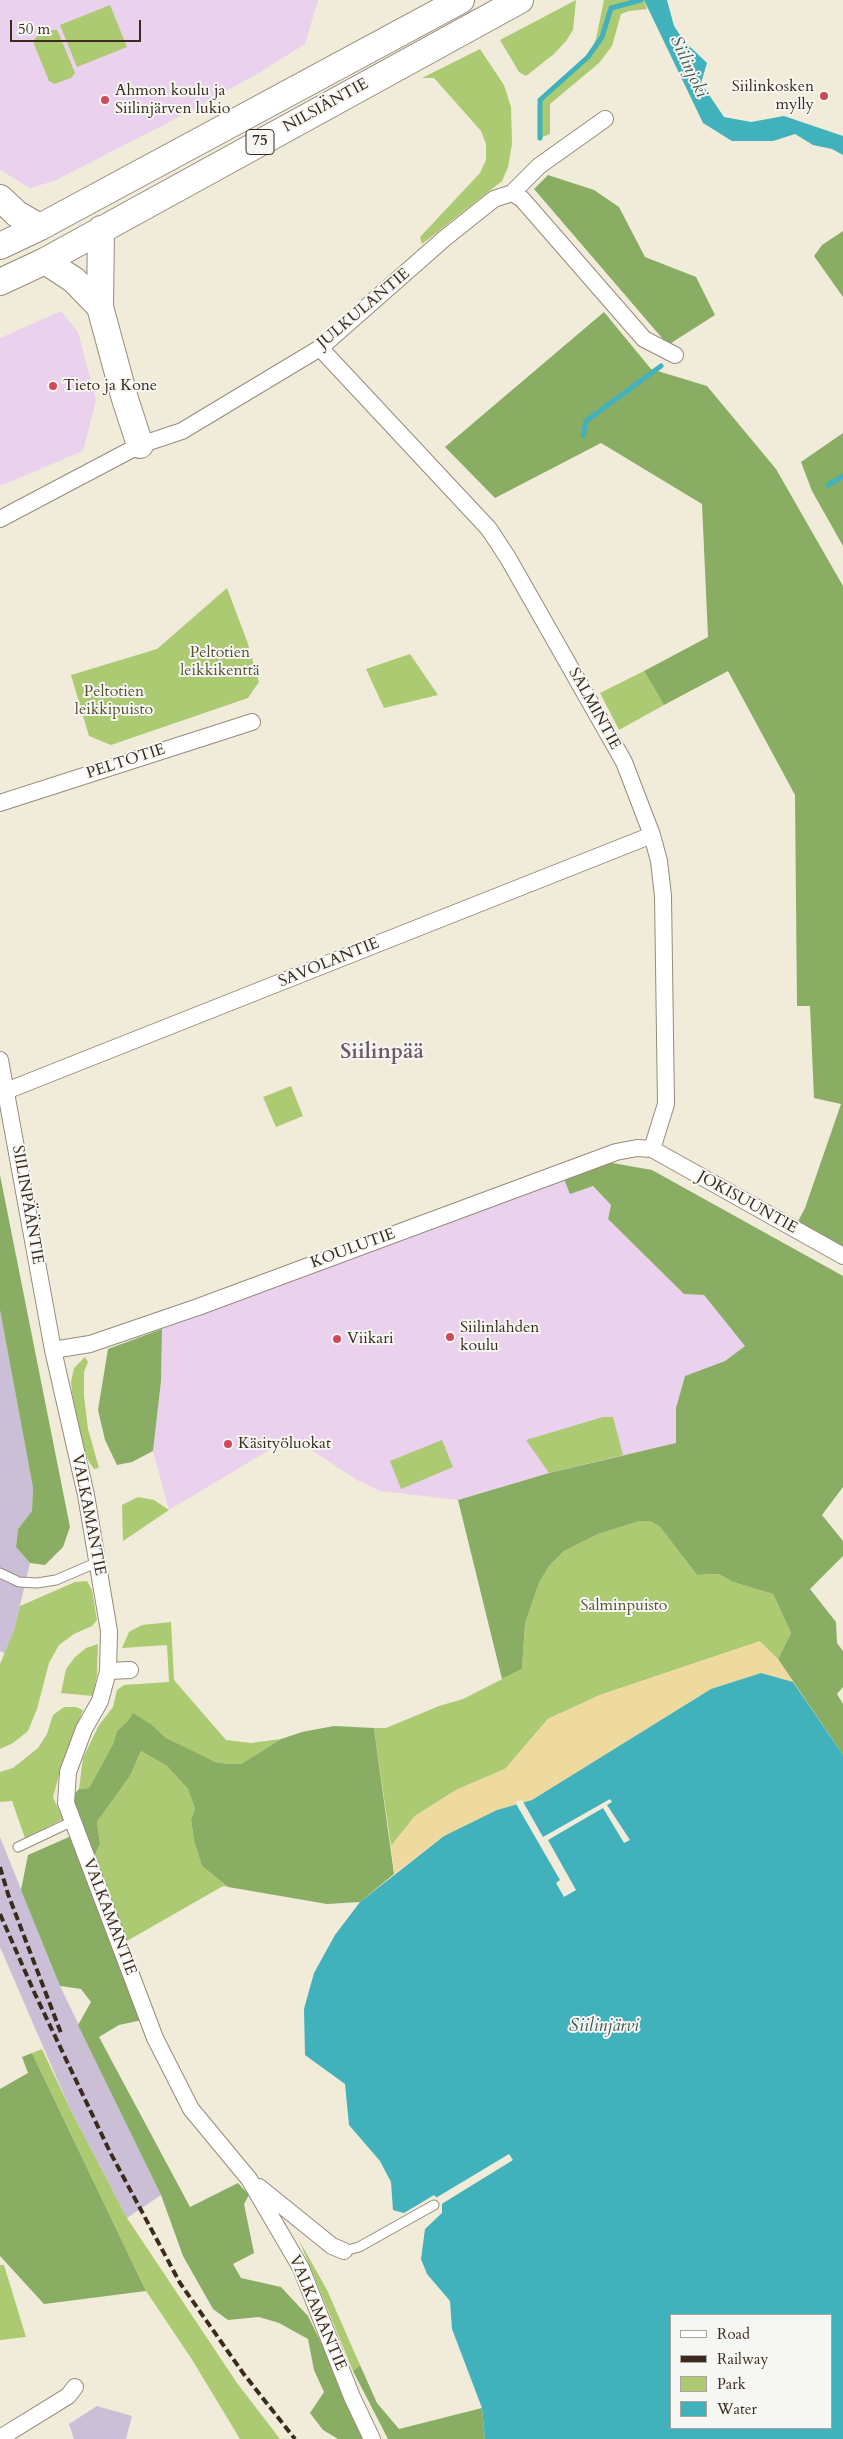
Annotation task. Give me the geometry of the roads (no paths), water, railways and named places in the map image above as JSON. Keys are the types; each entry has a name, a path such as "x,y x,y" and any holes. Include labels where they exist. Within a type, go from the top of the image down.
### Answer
{"main road":[{"name":"NILSIÄNTIE","path":"0,246 40,227 461,0"},
{"name":"NILSIÄNTIE","path":"0,282 44,261 520,0"},
{"path":"0,198 17,214 40,227"},
{"path":"101,230 100,307 125,400 140,445"},
{"path":"44,261 74,280 100,307"}],"street":[{"name":"JULKULANTIE","path":"0,519 140,445 182,431 320,348 444,238 494,199 512,192 539,166 605,119"},
{"path":"512,192 522,198 644,339 675,355"},
{"name":"SALMINTIE","path":"320,348 489,529 508,558 624,762 652,835 659,861 663,896 666,1104 652,1149"},
{"name":"PELTOTIE","path":"0,803 252,722"},
{"name":"SAVOLANTIE","path":"3,1092 652,835"},
{"name":"SIILINPÄÄNTIE","path":"0,1060 3,1092 53,1350"},
{"name":"KOULUTIE","path":"53,1350 90,1344 198,1307 616,1152 637,1148 652,1149"},
{"name":"JOKISUUNTIE","path":"652,1149 843,1256"},
{"name":"VALKAMANTIE","path":"53,1350 86,1495 109,1631 108,1671 100,1701 84,1730 68,1772 66,1804 155,2038 191,2109 249,2179 300,2268 352,2397 372,2439"},
{"path":"108,1671 130,1670"},
{"path":"249,2179 326,2241 344,2251"},
{"path":"0,2438 68,2396 75,2387"}],"lane":[{"path":"0,1573 19,1582 37,1583 56,1580 98,1562"},
{"path":"18,1847 73,1821"},
{"path":"344,2251 359,2247 434,2205"}],"water":[{"name":"Siilinjoki","path":"644,0 667,0 674,26 684,41 707,63 701,83 724,117 751,122 784,116 843,136 843,155 832,149 813,145 795,134 773,141 732,141 703,123"},
{"name":"Siilinjärvi","path":"761,1673 793,1682 843,1755 843,2439 485,2439 482,2408 452,2329 450,2301 427,2274 421,2259 425,2229 442,2213 442,2203 434,2195 404,2213 393,2210 391,2182 380,2161 349,2125 345,2084 305,2055 304,2009 314,1973 335,1935 360,1902 444,1836 497,1810 532,1800 711,1689"}],"waterway":[{"path":"540,138 540,100 588,57 602,37 611,8 641,0"},
{"path":"583,436 586,421 661,366"},
{"path":"828,485 843,476"}],"railway":[{"path":"0,1867 8,1894 61,2033"},
{"path":"0,1914 35,1994 110,2152 180,2283 243,2373 295,2439"}],"place":[{"name":"Siilinkosken mylly","path":"824,96"},
{"name":"Ahmon koulu ja Siilinjärven lukio","path":"105,100"},
{"name":"Tieto ja Kone","path":"53,386"},
{"name":"Siilinlahden koulu","path":"450,1337"},
{"name":"Viikari","path":"337,1339"},
{"name":"Käsityöluokat","path":"228,1444"}],"district":[{"name":"Siilinpää","path":"382,1053"}],"park label":[{"name":"Peltotien leikkikenttä","path":"220,662"},
{"name":"Peltotien leikkipuisto","path":"114,701"},
{"name":"Salminpuisto","path":"624,1606"}]}
